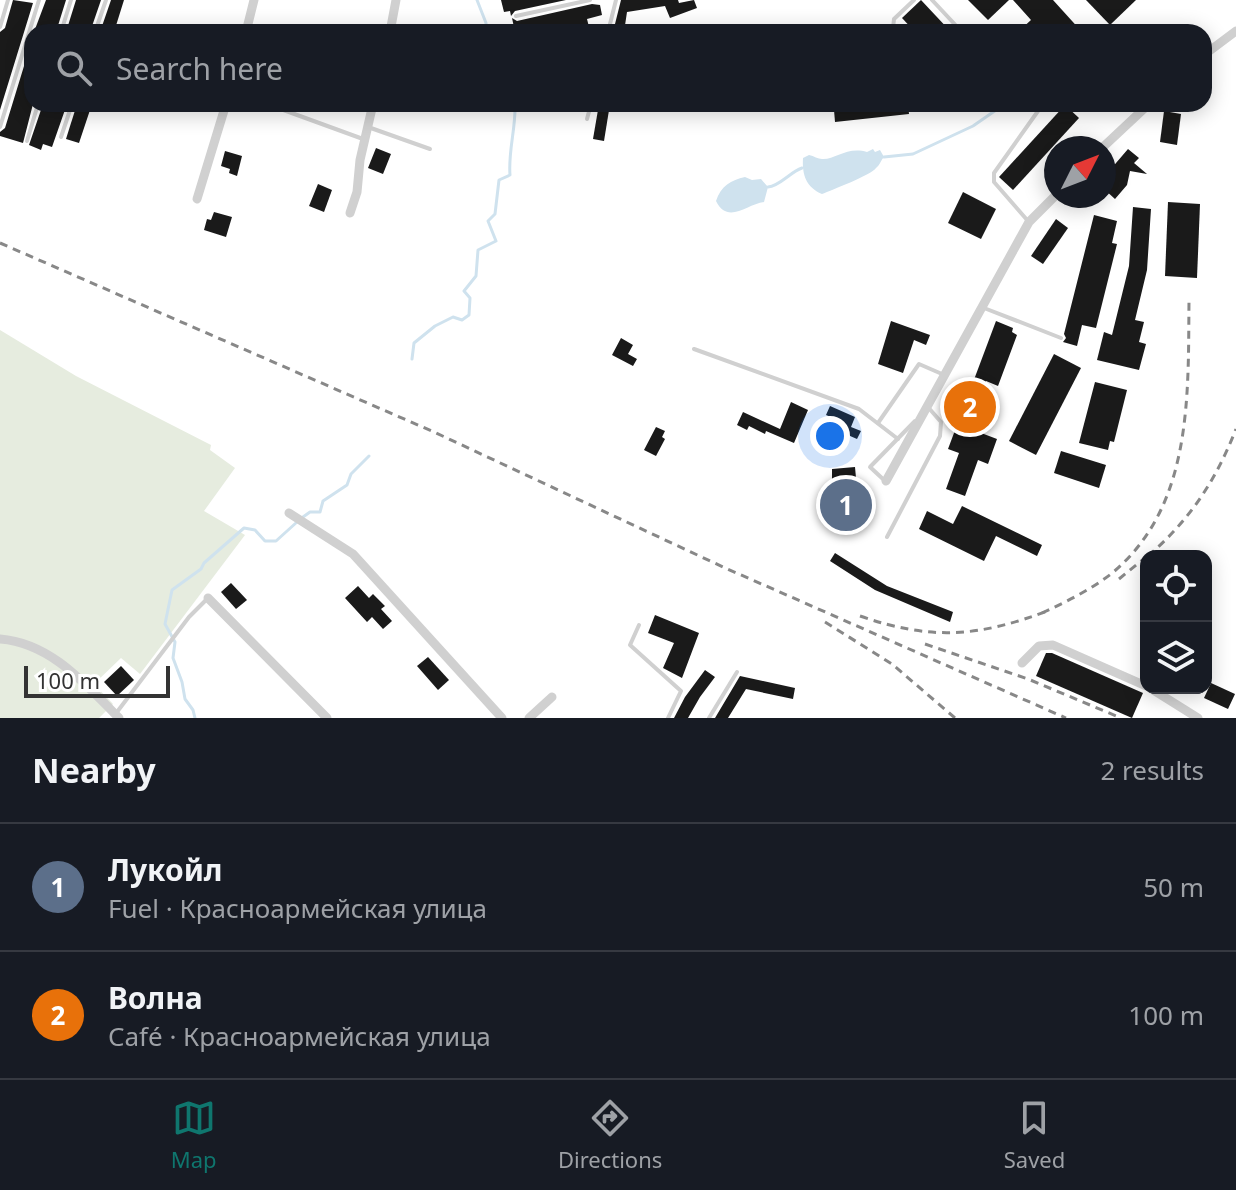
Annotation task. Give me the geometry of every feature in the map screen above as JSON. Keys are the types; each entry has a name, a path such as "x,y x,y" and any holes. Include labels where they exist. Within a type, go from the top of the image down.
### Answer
{"street":[{"path":"248,24 254,0"},
{"path":"392,24 396,0"},
{"path":"1212,49 1236,31"},
{"path":"197,199 224,112"},
{"path":"350,213 357,192 371,112"},
{"path":"1115,136 1140,112"},
{"path":"886,481 1029,222 1044,207"},
{"path":"289,513 353,554 502,718"},
{"path":"208,598 327,718"},
{"path":"0,639 18,641 40,649 64,665 117,716"},
{"path":"1022,663 1039,646 1053,645 1140,683"},
{"path":"1159,694 1198,718"},
{"path":"529,718 552,697"}],"lane":[{"path":"0,27 8,0"},
{"path":"32,24 39,0"},
{"path":"64,24 71,0"},
{"path":"98,24 106,0"},
{"path":"516,16 590,0"},
{"path":"610,24 616,0"},
{"path":"893,24 894,19 914,0"},
{"path":"932,0 954,24"},
{"path":"0,127 24,49"},
{"path":"27,141 36,112"},
{"path":"61,137 69,112"},
{"path":"289,112 365,139"},
{"path":"587,119 589,112"},
{"path":"1029,222 994,182 994,173 1037,112"},
{"path":"368,127 430,149"},
{"path":"982,307 1061,338"},
{"path":"694,349 859,409 898,439"},
{"path":"878,423 919,364 944,375"},
{"path":"886,481 870,467 926,408 941,422 940,436 887,537"},
{"path":"117,716 189,617 208,598"},
{"path":"639,625 630,645 681,691 668,718"},
{"path":"709,718 737,672"}],"shaded area":[{"path":"0,330 76,376 211,445 210,450 235,468 204,511 245,535 140,674 121,658 94,684 113,704 99,718 0,718"}],"water":[{"path":"873,149 875,152 880,150 884,157 873,171 859,178 822,194 806,180 803,158 809,155 827,159 847,152"},
{"path":"745,177 761,179 768,187 764,202 726,212 716,201 718,196 727,184"}],"building":[{"path":"13,0 33,3 24,24 0,110 0,32 5,28"},
{"path":"46,0 66,0 58,24 37,24"},
{"path":"76,0 101,0 93,24 68,24"},
{"path":"111,0 124,0 116,24 103,24"},
{"path":"501,0 566,0 515,11 511,16 510,11 504,12"},
{"path":"621,0 678,0 679,3 694,0 697,8 670,18 665,6 627,12 625,24 615,24"},
{"path":"921,0 944,24 908,24 902,18"},
{"path":"968,0 1009,0 988,20"},
{"path":"1013,0 1053,0 1075,24 1027,24 1031,20"},
{"path":"1086,0 1136,0 1111,24"},
{"path":"592,4 600,5 602,15 587,19 588,24 513,24 512,18 517,21"},
{"path":"24,66 24,112 31,112 23,143 0,136"},
{"path":"40,112 64,112 52,147 43,144 41,150 29,145"},
{"path":"74,112 89,112 79,143 66,139"},
{"path":"598,112 609,112 604,141 593,139"},
{"path":"834,112 909,112 909,114 835,122"},
{"path":"1059,112 1073,112 1079,118 1062,136 1044,136 1044,156 1013,190 999,177"},
{"path":"1164,112 1181,114 1177,145 1160,142"},
{"path":"376,148 391,154 383,174 368,168"},
{"path":"1128,149 1139,158 1134,163 1147,174 1130,171 1127,185 1116,198 1116,163"},
{"path":"225,151 242,156 237,176 221,166"},
{"path":"318,184 332,190 324,212 309,206"},
{"path":"963,192 996,209 981,239 948,223"},
{"path":"1168,202 1200,204 1197,278 1165,276"},
{"path":"1133,207 1151,209 1147,270 1135,320 1144,322 1139,342 1146,344 1139,370 1097,360 1104,332 1112,335 1129,266"},
{"path":"214,212 232,217 226,237 204,230 207,219 211,220"},
{"path":"1094,215 1117,221 1112,243 1117,244 1096,328 1082,325 1077,346 1063,342 1066,338 1064,334"},
{"path":"1056,219 1068,228 1043,264 1031,256"},
{"path":"891,321 930,335 926,345 914,340 903,373 878,364"},
{"path":"996,321 1013,328 1012,332 1017,335 998,386 986,381 968,428 997,439 988,464 978,460 965,496 946,489 959,453 948,449"},
{"path":"621,338 633,345 628,354 637,359 633,366 612,355"},
{"path":"1054,354 1081,368 1036,455 1009,441"},
{"path":"1095,382 1127,390 1114,442 1110,441 1108,450 1079,443"},
{"path":"791,402 808,410 794,443 766,431 765,434 749,426 747,430 737,425 743,412 780,429"},
{"path":"830,406 855,417 851,427 861,431 857,439 834,429 838,420 826,415"},
{"path":"656,427 665,431 662,437 665,439 656,456 644,450"},
{"path":"1061,451 1106,465 1099,488 1054,473"},
{"path":"855,467 856,478 848,478 854,512 839,513 838,498 842,498 840,479 832,480 832,469"},
{"path":"962,506 1042,545 1037,556 996,536 984,561 919,529 927,511 953,524"},
{"path":"835,553 887,586 953,612 950,622 875,590 830,561"},
{"path":"231,583 247,600 236,609 221,592"},
{"path":"358,586 369,598 373,594 385,606 381,609 392,621 383,629 372,617 367,622 345,598"},
{"path":"655,615 699,633 682,678 663,668 674,643 648,633"},
{"path":"1046,653 1052,653 1143,694 1132,718 1036,676"},
{"path":"428,657 449,680 438,690 417,666"},
{"path":"121,666 134,680 117,696 104,682"},
{"path":"705,670 715,677 688,718 674,718 685,697"},
{"path":"740,676 795,688 793,699 746,689 728,718 715,718"},
{"path":"1212,683 1235,694 1228,709 1204,698 1206,694 1212,694"}],"waterway":[{"path":"477,0 486,24"},
{"path":"412,359 414,343 435,326 453,317 462,320 469,315 470,298 464,291 476,276 478,250 496,241 488,221 495,214 499,180 510,175 515,112"},
{"path":"884,157 913,154 973,126 993,112"},
{"path":"768,187 802,168"},
{"path":"303,517 310,512 320,512 323,501 347,485 351,474 369,456"},
{"path":"195,718 185,699 173,658 175,642 165,624 172,590 201,569 244,528 255,530 265,541 276,541 297,522"}],"railway":[{"path":"0,243 434,432 723,567 1066,718"},
{"path":"1042,613 1111,574 1138,547 1158,516 1171,483 1186,411 1189,301"},
{"path":"1154,550 1177,528 1200,498 1220,465 1236,429"},
{"path":"1119,579 1140,562"},
{"path":"860,616 910,629 955,632 1000,626 1050,610"},
{"path":"825,622 892,664 955,718"},
{"path":"925,644 1028,679 1121,718"}],"place":[{"name":"Волна","path":"970,407"},
{"name":"Лукойл","path":"846,505"}]}
